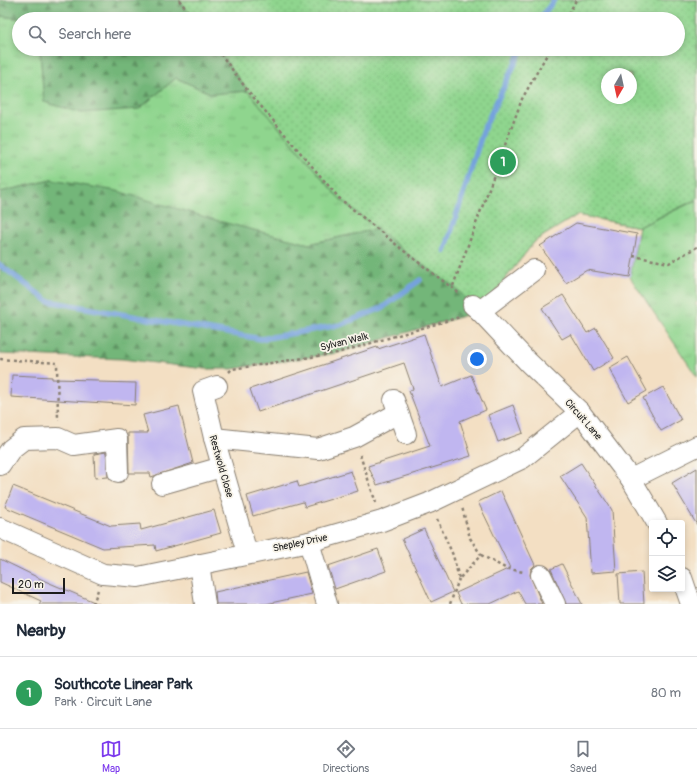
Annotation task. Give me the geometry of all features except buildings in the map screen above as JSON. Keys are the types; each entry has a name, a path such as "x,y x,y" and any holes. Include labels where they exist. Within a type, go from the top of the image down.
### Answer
{"street":[{"path":"476,308 534,270"},
{"name":"Circuit Lane","path":"476,308 528,362 580,412 631,479 655,520"},
{"name":"Restwold Close","path":"217,386 203,391 214,438 247,553"},
{"path":"214,438 318,449 354,437 396,406 406,434"},
{"name":"Shepley Drive","path":"0,528 103,574 138,577 247,553 309,542 382,521 429,503 523,458 580,412"},
{"path":"0,465 11,449 24,439 58,438 74,445 117,439 118,472"},
{"path":"631,479 697,446"},
{"path":"162,484 222,467"},
{"path":"309,542 328,604"},
{"path":"198,564 205,604"},
{"path":"541,575 555,604"},
{"path":"685,588 690,604"}],"path":[{"path":"179,0 188,12"},
{"path":"570,12 576,0"},
{"path":"222,56 248,90 339,198 409,255 453,286 476,308"},
{"path":"453,286 522,99 546,56"},
{"path":"633,256 669,263 697,247"},
{"name":"Sylvan Walk","path":"217,386 232,369 337,353 476,308"},
{"path":"0,359 57,363 58,438"},
{"path":"354,437 382,521"},
{"path":"458,489 470,538 481,555 505,568 541,575"},
{"path":"429,503 453,555 459,579"},
{"path":"450,604 459,579 481,555"}],"green space":[{"path":"0,0 697,0 697,199 639,227 577,215 535,241 480,311 337,353 232,369 206,369 122,359 0,354 0,192 51,180 117,191 226,223 309,244 377,229 339,198 239,78 248,91 212,94 176,78 139,109 81,113 44,102 41,56 685,56 685,12 12,12 12,18 0,16"},
{"path":"179,0 697,0 697,199 639,227 577,215 535,241 480,311 453,286 409,255 339,198 248,91 222,56 685,56 685,12 188,12"},
{"path":"0,16 12,18 12,56 41,56 44,102 139,109 176,78 212,94 248,91 339,198 377,229 309,244 51,180 0,192"},
{"path":"697,200 697,302 695,304 697,307 697,377 630,277 639,227"}],"waterway":[{"path":"545,12 554,0"},
{"path":"445,251 484,128 519,56"},
{"path":"0,265 48,301 261,339 340,325 382,308 420,280"}],"place":[{"name":"Southcote Linear Park","path":"503,162"}]}
